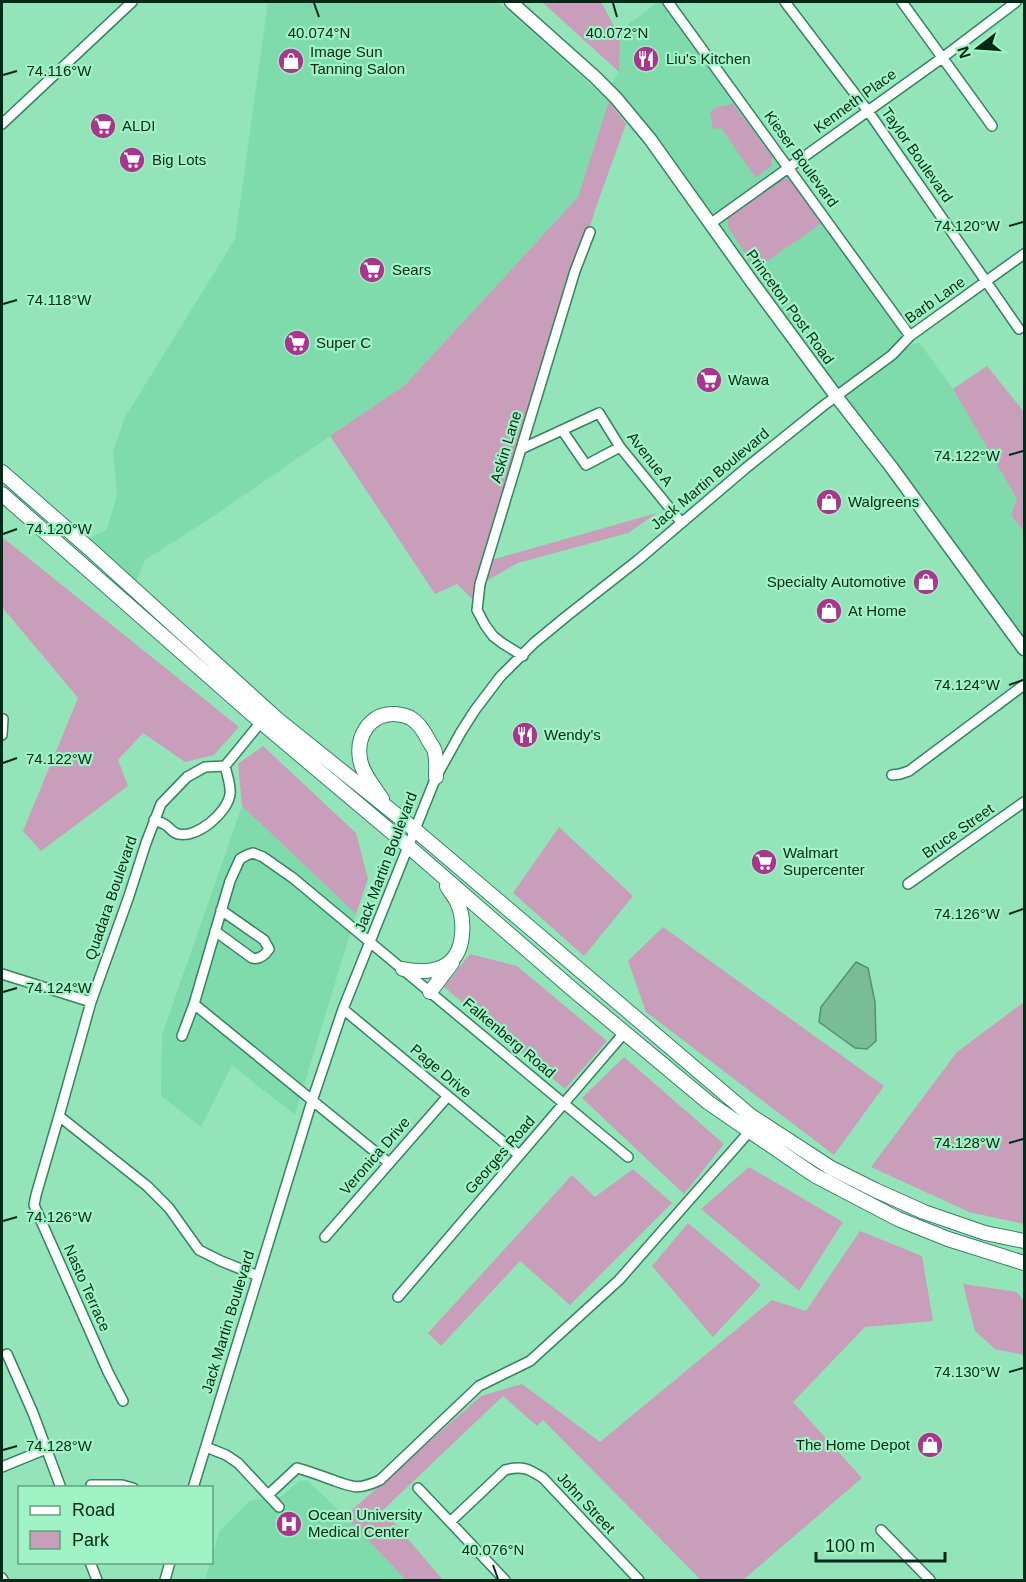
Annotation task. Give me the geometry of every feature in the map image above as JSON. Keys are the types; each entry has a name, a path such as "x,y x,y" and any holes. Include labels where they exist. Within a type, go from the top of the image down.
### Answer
{"highway":[{"path":"2,472 277,719 414,829 752,1116 831,1168 875,1190 924,1212 985,1233 1024,1241"},
{"path":"2,494 261,722 709,1103 814,1175 898,1219 948,1239 1024,1263"},
{"path":"388,809 367,777 360,760 363,735 368,724 376,718 389,714 400,714 415,720 428,737 435,752 436,777"},
{"path":"430,992 455,959 461,944 463,925 458,904 438,872"},
{"path":"403,969 415,971 442,968 455,959"}],"main road":[{"name":"Princeton Post Road","path":"511,2 582,64 616,98 650,139 836,396 892,468 1024,649"}],"street":[{"path":"2,124 132,2"},
{"name":"Kieser Boulevard","path":"668,2 910,336"},
{"name":"Taylor Boulevard","path":"785,2 868,111 1019,329"},
{"path":"902,2 992,126"},
{"name":"Kenneth Place","path":"710,224 1016,2"},
{"name":"Askin Lane","path":"523,656 510,650 493,636 477,610 480,584 575,271 590,232"},
{"name":"Barb Lane","path":"836,396 892,355 910,336 1024,254"},
{"name":"Jack Martin Boulevard","path":"194,1486 312,1101 343,1009 436,777 461,732 500,677 534,643 836,396"},
{"name":"Avenue A","path":"562,430 599,413 620,447 681,522"},
{"path":"521,449 562,430 586,465 620,447"},
{"path":"892,774 909,771 1024,685"},
{"path":"2,735 3,718"},
{"path":"154,820 166,825 176,834 187,835 200,830 224,810 230,795 225,766 261,722"},
{"name":"Quadara Boulevard","path":"60,1116 91,1002 154,820 162,804 187,777 205,767 225,766"},
{"name":"Bruce Street","path":"908,884 1024,802"},
{"name":"Falkenberg Road","path":"221,910 230,881 240,860 253,853 263,857 293,878 628,1157"},
{"path":"182,1036 194,1004 221,910 264,940 269,949 261,957 252,958 215,931"},
{"path":"2,974 91,1002"},
{"path":"194,1004 389,1163"},
{"name":"Page Drive","path":"343,1009 519,1155"},
{"name":"Georges Road","path":"398,1297 625,1032"},
{"name":"Veronica Drive","path":"325,1236 448,1096"},
{"path":"60,1116 147,1186 169,1208 199,1250 221,1262 258,1276"},
{"name":"Nasto Terrace","path":"60,1116 34,1205 123,1401"},
{"path":"268,1495 297,1468 345,1486 368,1486 380,1480 479,1386 530,1361 619,1280 749,1132"},
{"path":"6,1354 33,1413 60,1486"},
{"path":"206,1448 226,1455 238,1463 279,1508"},
{"path":"2,1467 46,1449"},
{"name":"John Street","path":"450,1522 505,1470 514,1467 530,1470 543,1478 639,1581"},
{"path":"91,1485 126,1486"},
{"path":"418,1488 505,1581"},
{"path":"880,1530 930,1581"},
{"path":"90,1564 97,1581"},
{"path":"165,1581 170,1564"}],"shaded area":[{"path":"268,2 498,2 609,101 578,197 405,385 145,560 136,582 88,539 107,529 117,495 113,452 124,419 235,239"},
{"path":"658,2 668,2 789,167 902,334 892,355 919,342 953,389 1017,499 1011,515 1024,532 1024,649 609,88 619,72 620,37 617,33"},
{"path":"242,806 356,914 295,1115 232,1065 201,1127 161,1096 162,1035"},
{"path":"856,962 868,968 875,1002 876,1041 867,1049 855,1048 819,1022 821,1007"},
{"name":"Ocean University Medical Center","path":"307,1480 406,1580 205,1580 210,1564 213,1564 213,1553 219,1532 249,1501 282,1496 299,1481"}],"green space":[{"path":"542,2 601,2 620,37 619,72"},
{"path":"609,101 626,124 596,207 484,562 657,513 628,533 518,563 476,587 475,602 457,584 435,594 330,436 405,385 578,197"},
{"path":"733,104 772,156 771,166 756,178 721,128 713,129 710,112 717,107"},
{"path":"781,178 789,179 822,223 763,264 751,262 728,227 728,215"},
{"path":"987,366 1024,412 1024,532 1011,515 1017,499 953,389"},
{"path":"2,537 239,727 214,755 185,762 143,733 118,760 128,786 41,851 23,831 78,698 2,607"},
{"path":"263,746 356,833 368,879 356,914 242,806 238,764"},
{"path":"559,827 633,896 584,956 513,893"},
{"path":"663,927 884,1086 834,1155 646,1012 628,961"},
{"path":"470,954 517,966 607,1041 565,1089 444,987"},
{"path":"1024,1002 1024,1224 969,1212 871,1167 957,1052"},
{"path":"624,1057 724,1144 684,1194 582,1098"},
{"path":"749,1167 843,1222 799,1291 701,1209"},
{"path":"633,1169 672,1203 570,1305 520,1261 441,1346 428,1333 572,1175 595,1197"},
{"path":"688,1223 761,1285 713,1337 652,1266"},
{"path":"860,1231 922,1256 933,1321 865,1327 793,1402 862,1478 743,1580 701,1580 543,1420 537,1426 503,1396 383,1510 443,1580 406,1580 345,1516 481,1396 522,1384 600,1442 772,1300 806,1311"},
{"path":"963,1284 1017,1292 1024,1301 1024,1355 995,1349 975,1331"}],"place":[{"name":"Liu's Kitchen","path":"646,59"},
{"name":"Image Sun Tanning Salon","path":"291,61"},
{"name":"ALDI","path":"103,126"},
{"name":"Big Lots","path":"132,160"},
{"name":"Sears","path":"372,270"},
{"name":"Super C","path":"297,343"},
{"name":"Wawa","path":"709,380"},
{"name":"Walgreens","path":"829,502"},
{"name":"Specialty Automotive","path":"926,582"},
{"name":"At Home","path":"829,611"},
{"name":"Wendy's","path":"525,735"},
{"name":"Walmart Supercenter","path":"764,862"},
{"name":"The Home Depot","path":"930,1445"},
{"name":"Ocean University Medical Center","path":"289,1524"}]}
